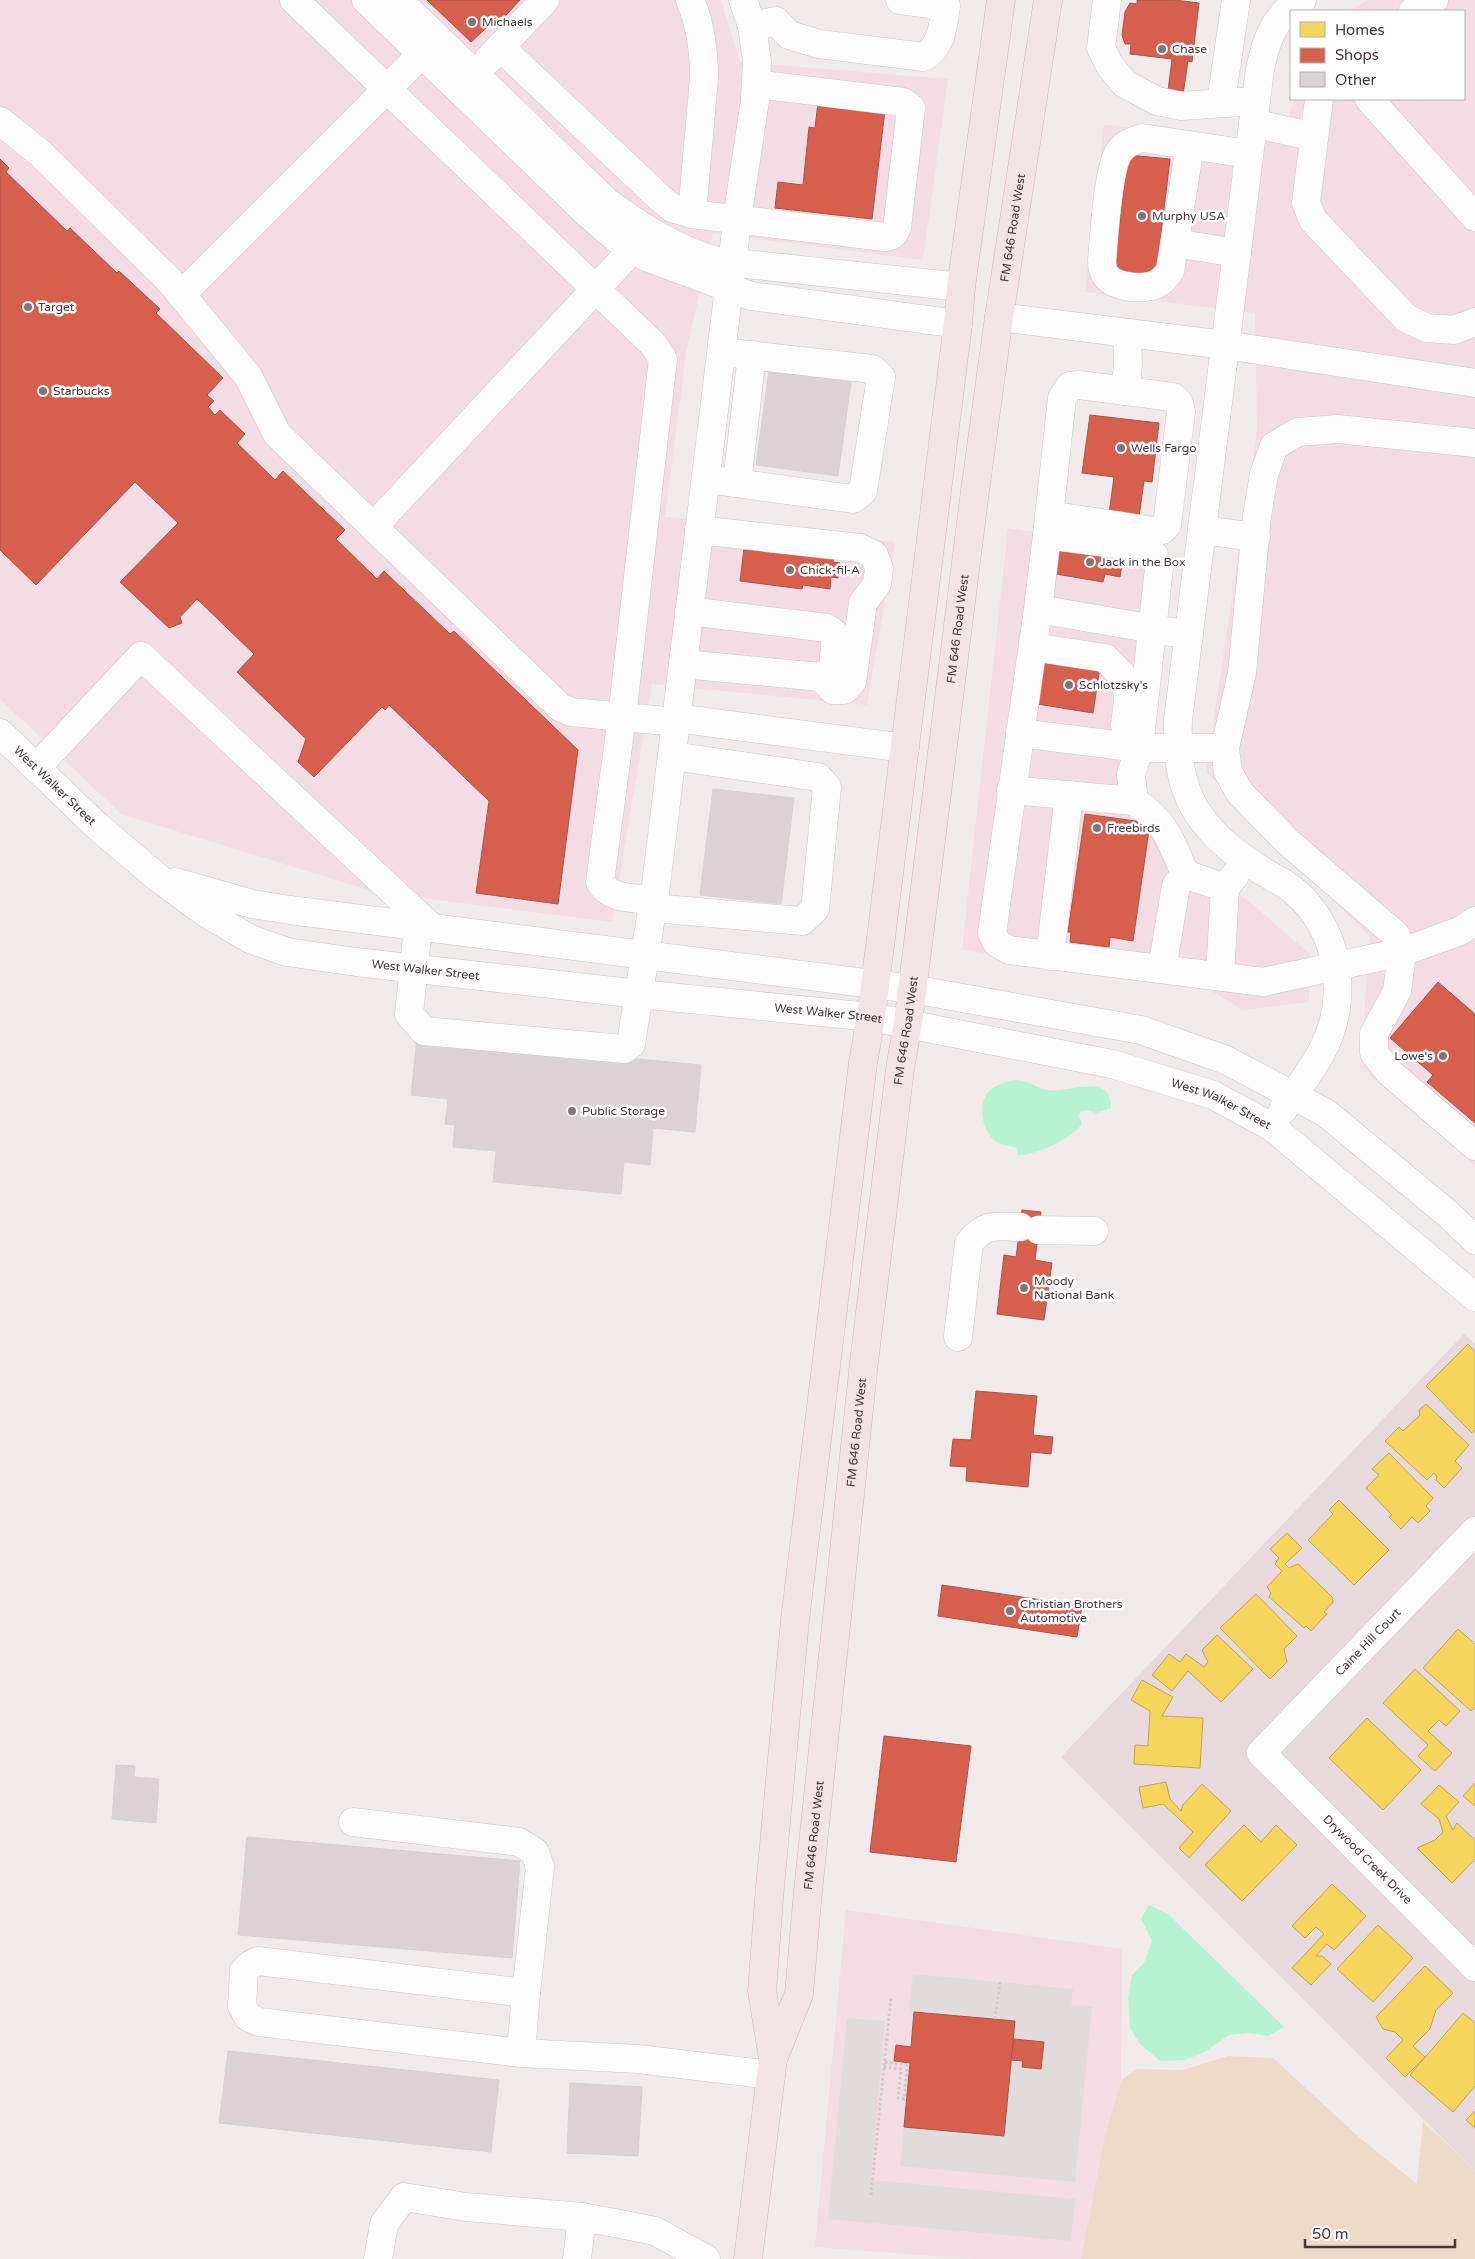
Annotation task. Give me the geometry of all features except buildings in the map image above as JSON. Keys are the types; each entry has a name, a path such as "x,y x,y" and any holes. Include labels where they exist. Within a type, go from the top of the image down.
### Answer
{"main road":[{"name":"FM 646 Road West","path":"772,2067 762,1991 795,1620 961,288 1001,0"},
{"name":"FM 646 Road West","path":"748,2259 772,2067 799,1994 808,1891 864,1362 900,1069 908,1023 999,318 1048,0"}],"street":[{"path":"294,0 652,344 663,359 622,717 600,882 605,890 615,895 653,904 802,920 814,909 827,788 818,777 672,756"},
{"path":"366,0 430,46 467,82 587,213 616,238 646,257 731,276 961,288"},
{"path":"398,0 430,46"},
{"path":"467,82 546,0"},
{"path":"690,0 700,30 704,78 692,214"},
{"path":"743,0 768,16 789,35 819,44 924,57 930,53 939,40 946,6 900,0"},
{"path":"1107,0 1102,48 1110,66 1125,84 1157,101 1181,106 1221,102 1254,112 1314,137"},
{"path":"1221,102 1236,0"},
{"path":"1272,1127 1321,1053 1331,1027 1338,987 1337,965 1326,933 1313,911 1293,890 1246,861 1224,844 1196,811 1187,790 1177,748 1178,720 1203,518 1254,112 1265,45 1272,30 1284,14 1302,0"},
{"path":"1415,10 1434,0"},
{"path":"36,768 141,656 425,928 412,969 409,1014 424,1031 624,1049 631,1044 646,954 672,756 756,84 757,62 768,16"},
{"path":"182,295 430,46"},
{"path":"500,47 672,208 692,214 885,238 892,235 897,228 911,108 903,102 756,84"},
{"path":"467,82 607,202 630,219 662,238 695,255 717,261 751,296 958,324"},
{"path":"1319,100 1306,203 1313,220 1406,318 1428,328 1454,330 1475,322"},
{"path":"1370,100 1475,217"},
{"path":"0,121 40,153 170,281 248,376 278,434 560,707 571,712 676,720 905,748"},
{"path":"1190,146 1170,271 1162,281 1151,286 1129,286 1114,282 1104,272 1102,260 1113,166 1119,152 1131,141 1142,138 1249,154"},
{"path":"1175,243 1237,252"},
{"path":"374,527 632,249"},
{"path":"999,318 1225,345 1475,383"},
{"path":"1125,391 1128,366 1127,333"},
{"path":"706,479 853,499 863,491 881,377 872,369 722,352"},
{"path":"737,483 752,355"},
{"path":"1048,525 1162,530 1167,525 1181,412 1179,403 1172,397 1079,385 1070,386 1062,398 1038,609 992,933 997,943 1009,950 1263,982 1402,952 1460,931 1475,921"},
{"path":"1475,443 1338,429 1298,432 1274,446 1264,474 1242,673 1225,748 1228,772 1240,793 1288,842 1396,936 1402,952 1397,991 1374,1034 1374,1053 1389,1072 1475,1146"},
{"path":"1169,503 1203,518 1256,537"},
{"path":"1048,525 1139,547 1154,555 1159,568 1152,629 1131,747"},
{"path":"683,664 821,677 833,690 844,690 852,682 863,602 877,584 879,568 874,555 860,548 699,530"},
{"path":"1038,609 1189,635"},
{"path":"689,611 827,628 836,635 833,668 821,677"},
{"path":"1033,647 1105,658 1121,674 1127,690 1134,801"},
{"name":"West Walker Street","path":"0,733 97,826 157,877 206,913 250,939 287,952 412,969 639,994 871,1016 1112,1064 1213,1095 1272,1127 1475,1297"},
{"path":"1020,734 1131,747 1225,748"},
{"path":"818,777 830,767 837,739"},
{"path":"1011,790 1134,801 1160,822 1171,841 1185,874 1225,888"},
{"path":"1050,956 1069,795"},
{"path":"1220,976 1225,888 1246,861"},
{"path":"1162,969 1176,886 1185,874"},
{"name":"West Walker Street","path":"157,877 252,904 425,928 646,954 912,989 1141,1030 1226,1060 1326,1113 1448,1214 1475,1240"},
{"path":"958,1337 969,1243 978,1231 991,1226 1094,1231"},
{"name":"Caine Hill Court","path":"1261,1753 1475,1531"},
{"name":"Drywood Creek Drive","path":"1261,1753 1471,1956"},
{"path":"352,1822 519,1842 535,1852 540,1867 521,2053"},
{"path":"526,1992 258,1961 244,1971 242,2006 248,2017 259,2022 521,2053 772,2067"},
{"path":"378,2259 384,2224 404,2198 466,2207 582,2217 654,2231 706,2259"},
{"path":"576,2259 582,2217"}],"path":[{"path":"995,2019 1000,1982"},
{"path":"871,2195 891,1998"},
{"path":"884,2067 901,2070 898,2098 904,2099 908,2065 885,2062"}],"shaded area":[{"path":"0,0 721,0 740,62 948,79 923,260 713,233 686,353 665,517 895,542 867,705 652,684 612,922 375,892 121,814 0,699"},
{"path":"1368,0 1475,0 1475,1165 1360,1067 1370,937 1206,772 1257,429 1255,313 1085,292 1104,125 1284,142 1293,100 1465,100 1465,10 1351,10"},
{"path":"1008,528 1169,551 1139,790 1186,854 1251,903 1310,954 1309,1002 1242,1010 1199,983 962,950"},
{"path":"1013,1080 1026,1082 1046,1090 1096,1087 1104,1090 1109,1097 1111,1108 1096,1113 1088,1110 1081,1111 1079,1115 1082,1124 1070,1135 1034,1153 1018,1155 1017,1148 997,1142 991,1137 987,1131 982,1113 982,1106 988,1092 998,1085"},
{"path":"1464,1334 1475,1344 1475,2171 1061,1757"},
{"path":"1149,1905 1168,1914 1284,2027 1268,2036 1248,2033 1229,2035 1206,2051 1185,2060 1160,2061 1140,2044 1130,2028 1128,1997 1132,1975 1144,1963 1152,1941 1141,1919"},
{"path":"846,1910 1122,1949 1121,2081 1105,2135 1081,2259 972,2259 815,2247"},
{"path":"913,1974 1073,1989 1071,2005 1092,2007 1075,2182 900,2166 904,2127 1004,2136 1015,2022 909,2011"},
{"path":"847,2018 885,2021 871,2180 1075,2199 1071,2241 828,2219"},
{"path":"1228,2056 1273,2058 1360,2138 1417,2184 1423,2121 1475,2171 1475,2259 1081,2259 1105,2135 1121,2081 1136,2069 1183,2070"}],"place":[{"name":"Michaels","path":"472,22"},
{"name":"Chase","path":"1162,49"},
{"name":"Murphy USA","path":"1142,216"},
{"name":"Target","path":"28,307"},
{"name":"Starbucks","path":"43,391"},
{"name":"Wells Fargo","path":"1121,448"},
{"name":"Jack in the Box","path":"1090,562"},
{"name":"Chick-fil-A","path":"790,570"},
{"name":"Schlotzsky's","path":"1069,685"},
{"name":"Freebirds","path":"1097,828"},
{"name":"Lowe's","path":"1443,1056"},
{"name":"Public Storage","path":"572,1111"},
{"name":"Moody National Bank","path":"1024,1288"},
{"name":"Christian Brothers Automotive","path":"1010,1611"}]}
